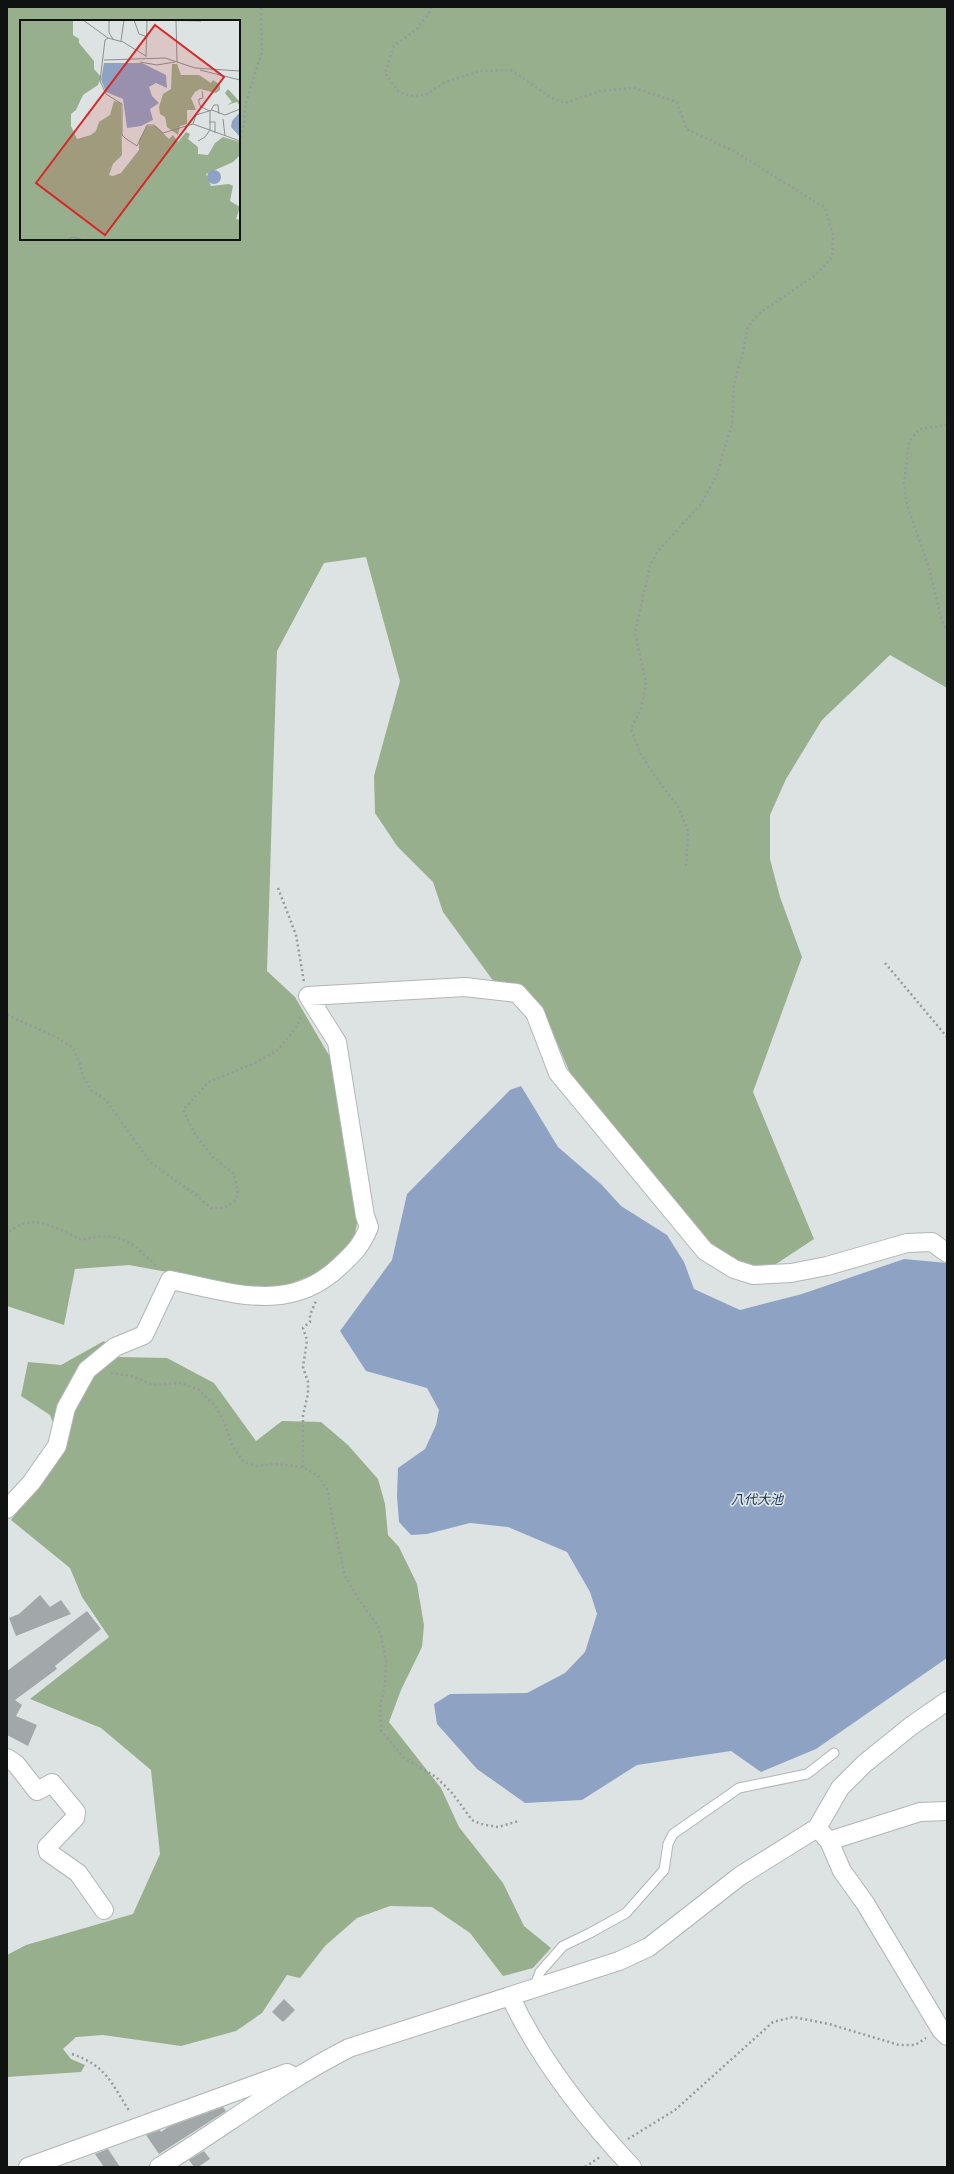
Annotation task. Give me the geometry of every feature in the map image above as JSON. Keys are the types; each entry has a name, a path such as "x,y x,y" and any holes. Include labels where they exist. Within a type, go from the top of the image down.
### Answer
{"street":[{"path":"7,1509 31,1483 57,1446 66,1408 88,1370 115,1346 144,1335 170,1280 259,1298 296,1293 321,1282 361,1246 369,1227 365,1216 337,1042 308,996 465,987 517,993 535,1013 558,1073 705,1250 734,1269 753,1275 791,1273 827,1266 907,1243 932,1242 947,1253"},
{"path":"159,2167 297,2077 349,2048 619,1961 649,1947 740,1876 817,1828 840,1788 864,1764 912,1726 947,1701"},
{"path":"7,1758 16,1764 37,1791 52,1783 76,1812 75,1818 47,1847 48,1852 78,1873 104,1910"},
{"path":"828,1842 920,1812 947,1811"},
{"path":"817,1828 828,1842 842,1871 865,1903 942,2026"},
{"path":"510,1996 547,2064 596,2129 632,2167"},
{"path":"28,2167 287,2073 297,2077"}],"lane":[{"path":"534,1988 540,1972 563,1946 590,1933 626,1912 664,1870 668,1844 673,1834 738,1788 806,1774 834,1753"}],"path":[{"path":"240,139 243,129 246,102 262,52 261,7"},
{"path":"431,7 431,10 416,30 394,46 385,73 399,92 411,96 425,95 446,82 480,71 511,70 552,98 565,103 600,91 634,88 658,94 677,102 686,129 734,151 825,208 833,234 832,257 816,275 758,314 747,329 743,353 734,384 732,424 716,477 701,504 658,551 650,565 635,633 646,683 641,709 632,729 641,755 661,785 678,806 688,831 686,869"},
{"path":"947,425 920,429 909,442 904,483 907,505 930,570 940,614 947,632"},
{"path":"7,1015 56,1037 73,1048 79,1061 83,1077 92,1091 106,1100 150,1162 196,1195 210,1208 224,1208 235,1201 238,1190 233,1173 213,1157 195,1134 183,1110 209,1082 253,1064 278,1050 297,1026 308,996 296,935 278,888"},
{"path":"885,963 947,1037"},
{"path":"7,1236 8,1232 21,1224 33,1222 50,1224 82,1240 93,1237 116,1236 136,1247 170,1280"},
{"path":"303,1467 303,1415 308,1394 308,1382 303,1367 307,1340 303,1328 310,1322 310,1315 318,1297 321,1282"},
{"path":"88,1370 132,1376 153,1385 180,1384 198,1389 215,1406 224,1422 233,1447 244,1462 257,1466 276,1464 303,1467 318,1476 328,1491 345,1576 358,1600 378,1626 386,1662 385,1684 380,1707 382,1730 402,1757 436,1776 452,1792 472,1820 481,1824 498,1827 519,1821"},
{"path":"585,2167 675,2110 773,2022 793,2017 829,2024 899,2045 914,2045 942,2026"},
{"path":"72,2054 89,2060 101,2069 138,2126"}],"green space":[{"path":"7,7 947,7 947,688 890,655 822,720 786,779 770,815 770,859 780,897 802,957 753,1092 814,1239 770,1268 733,1264 712,1246 572,1078 547,1019 494,982 443,912 433,882 397,846 375,813 374,776 400,681 366,557 324,563 277,651 267,971 295,997 330,1057 358,1218 354,1239 327,1269 272,1291 129,1265 75,1269 64,1325 7,1306"},
{"path":"104,1341 119,1357 167,1358 214,1383 256,1441 282,1421 321,1422 348,1445 378,1479 385,1504 388,1535 399,1547 417,1584 424,1625 422,1647 401,1690 389,1722 441,1788 459,1827 503,1883 524,1926 551,1948 533,1968 503,1976 470,1933 432,1907 390,1906 357,1918 325,1946 300,1978 287,1975 262,2013 236,2031 181,2046 103,2035 76,2037 63,2049 71,2059 85,2065 81,2072 7,2077 7,1955 26,1945 133,1914 160,1854 151,1770 101,1728 30,1699 109,1637 82,1597 70,1568 11,1520 63,1448 50,1415 21,1396 28,1362 61,1365"}],"water":[{"name":"八代大池","path":"521,1086 558,1147 602,1185 621,1206 667,1235 684,1262 694,1289 740,1310 802,1294 904,1259 947,1263 947,1658 816,1749 761,1772 731,1751 637,1765 582,1800 525,1803 477,1769 437,1724 434,1704 450,1694 527,1693 565,1673 585,1652 597,1614 590,1592 567,1552 508,1527 470,1523 427,1534 411,1535 399,1522 397,1496 398,1468 425,1449 436,1425 439,1410 427,1388 366,1371 340,1331 392,1260 407,1194 510,1090"}],"building":[{"path":"40,1595 50,1607 61,1600 71,1614 16,1636 9,1618 19,1614"},
{"path":"87,1611 101,1629 55,1666 57,1669 15,1700 22,1705 16,1716 37,1725 28,1746 7,1735 7,1671"},
{"path":"284,1999 295,2010 283,2022 272,2012"},
{"path":"223,2107 226,2111 159,2154 146,2135 160,2130 161,2132 168,2127"},
{"path":"108,2149 120,2167 104,2167 95,2154"},
{"path":"204,2151 210,2159 198,2167 194,2167 189,2160"}]}
